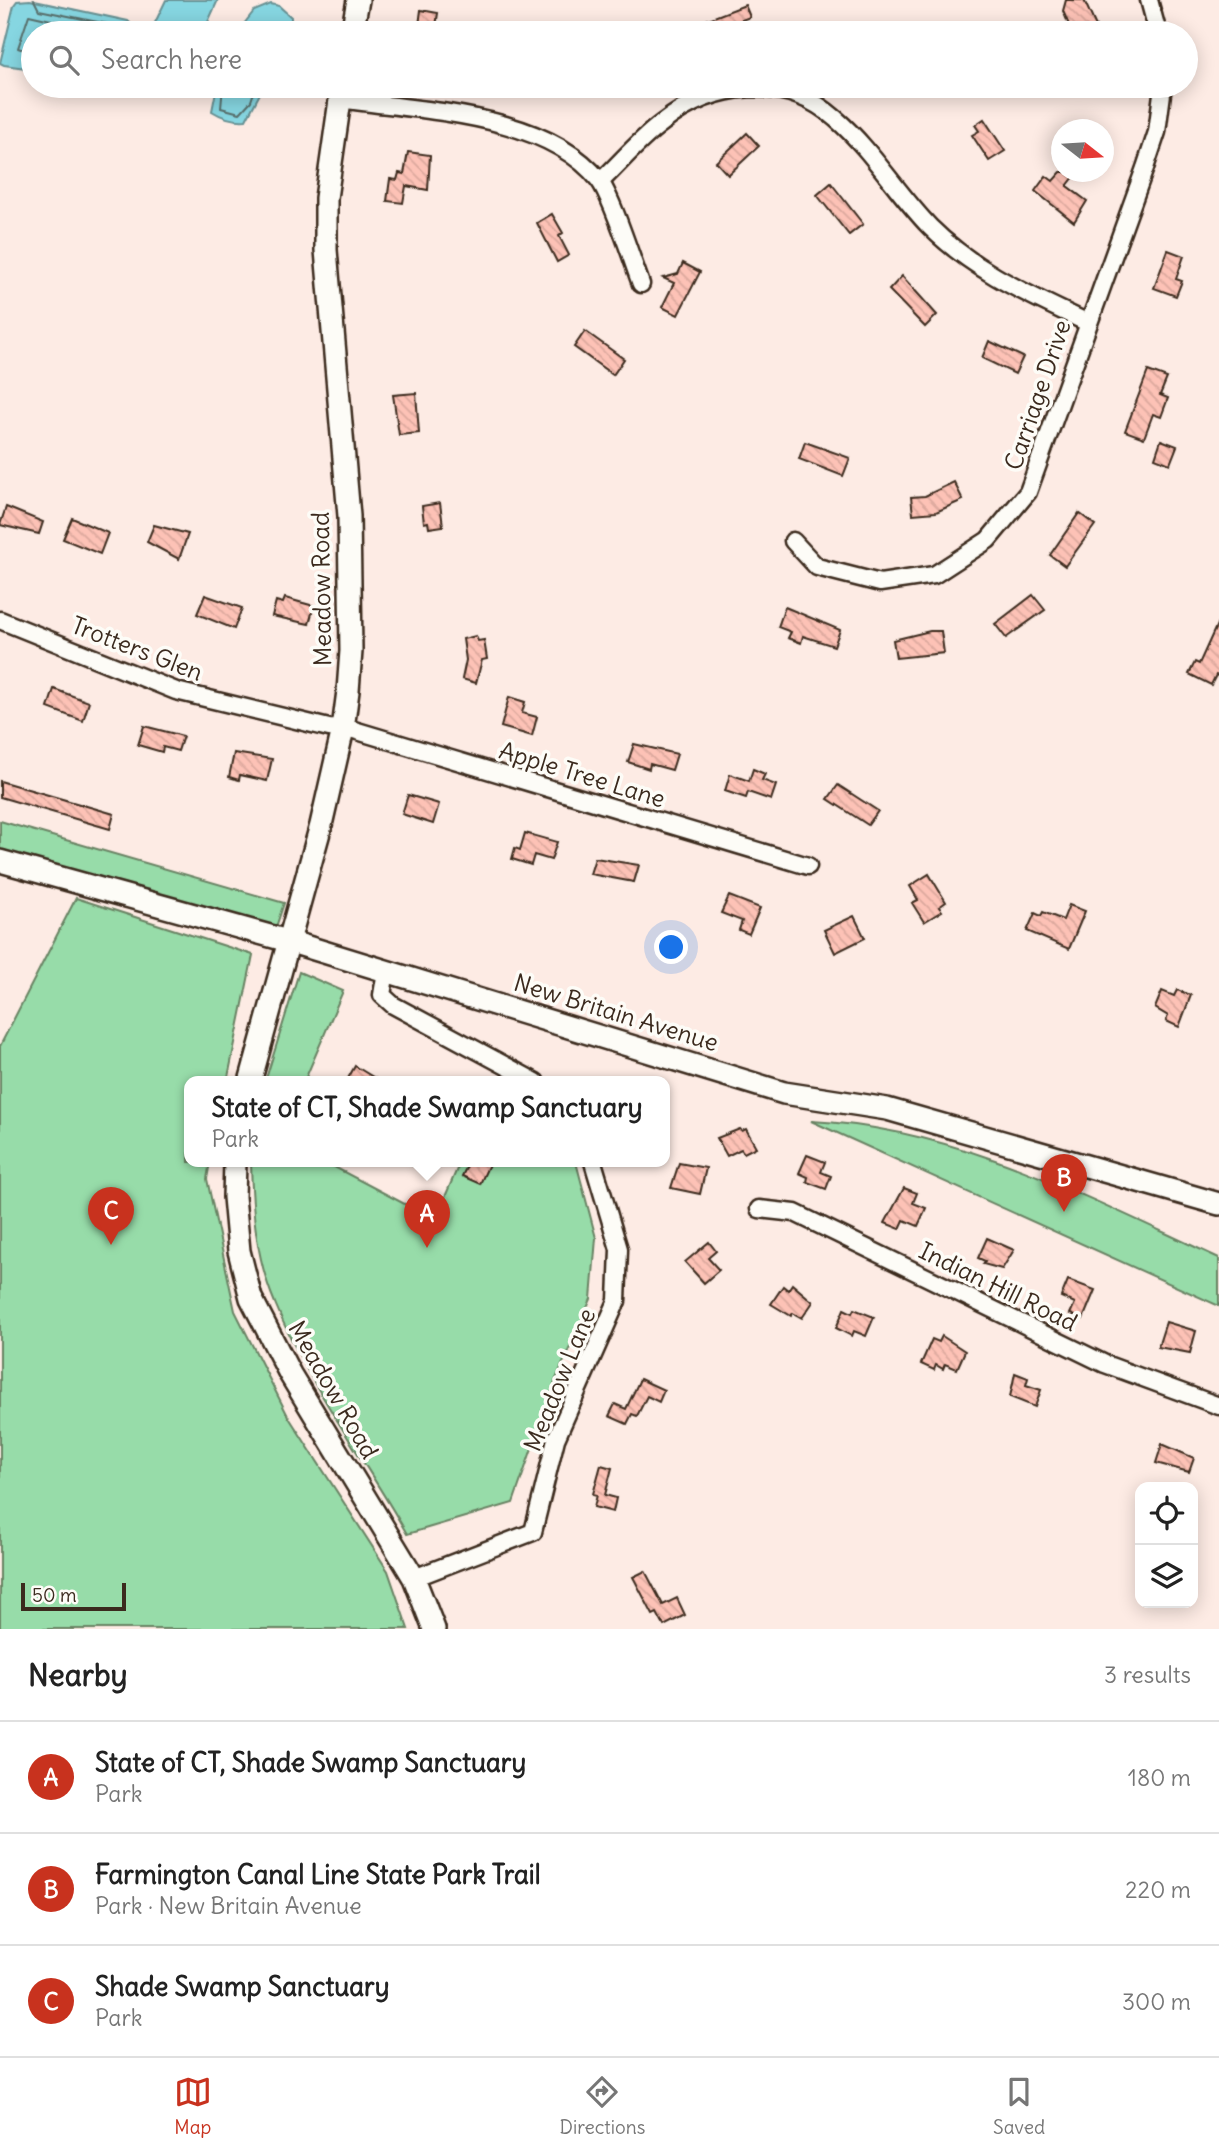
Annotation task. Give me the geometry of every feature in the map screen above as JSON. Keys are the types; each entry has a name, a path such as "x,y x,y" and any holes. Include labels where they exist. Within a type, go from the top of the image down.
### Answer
{"street":[{"path":"354,21 358,0"},
{"path":"1149,0 1155,21"},
{"name":"Meadow Road","path":"252,1076 321,825 343,729 351,651 349,516 326,250 326,198 340,98"},
{"path":"366,98 508,126 536,135 563,150 601,181 641,284"},
{"path":"601,181 662,122 707,98"},
{"path":"801,98 836,118 930,226 958,251 991,275 1088,323"},
{"name":"Carriage Drive","path":"793,541 817,567 880,583 934,575 988,540 1028,492 1149,156 1157,132 1161,98"},
{"name":"Trotters Glen","path":"0,620 176,691 343,729"},
{"name":"Apple Tree Lane","path":"343,729 808,866"},
{"name":"New Britain Avenue","path":"0,862 288,941 784,1093 887,1109 1219,1204"},
{"path":"386,971 382,995 393,1005 525,1076"},
{"name":"Meadow Road","path":"235,1167 234,1197 239,1251 251,1298 290,1374 414,1578 434,1629"},
{"name":"Meadow Lane","path":"414,1578 533,1532 556,1439 617,1301 619,1249 594,1167"},
{"name":"Indian Hill Road","path":"759,1209 795,1213 1105,1364 1219,1406"}],"green space":[{"path":"0,821 284,903 276,927 0,851"},
{"path":"76,898 253,955 228,1076 184,1076 184,1167 209,1167 207,1179 235,1311 288,1416 388,1571 408,1629 0,1629 0,1046"},
{"path":"299,972 343,991 307,1076 267,1076"},
{"path":"811,1121 865,1126 970,1152 1021,1170 1121,1212 1219,1258 1219,1306"},
{"path":"251,1167 334,1167 435,1220 458,1167 577,1167 596,1238 591,1299 556,1379 513,1503 407,1534 320,1392 288,1333 263,1269 252,1198"}],"water":[{"path":"30,0 128,21 21,21 21,67 4,65 0,63 17,1"},
{"path":"166,0 218,0 208,21 156,21"},
{"path":"271,4 279,6 291,17 291,21 246,21 254,11"},
{"path":"215,98 258,98 246,120 220,116 212,111"}],"building":[{"path":"1066,0 1084,0 1094,21 1067,21 1063,11"},
{"path":"745,5 750,17 739,21 706,20"},
{"path":"421,10 438,13 437,21 420,21"},
{"path":"984,119 1005,151 989,161 972,135 979,131 975,125"},
{"path":"747,133 759,146 728,175 716,162"},
{"path":"408,152 430,155 428,190 406,186 403,203 387,201 390,179 397,180 399,173 404,174"},
{"path":"1046,176 1051,182 1070,182 1067,186 1087,201 1074,222 1035,191"},
{"path":"831,183 863,224 849,235 817,195"},
{"path":"552,214 563,233 559,236 569,255 557,262 537,223"},
{"path":"1168,250 1184,256 1176,279 1182,281 1176,296 1154,288"},
{"path":"683,263 700,272 678,315 662,307 674,283 663,278 678,274"},
{"path":"902,276 937,315 925,327 889,290"},
{"path":"585,331 624,359 613,375 574,347"},
{"path":"989,341 1023,357 1015,374 982,358"},
{"path":"1148,371 1167,378 1160,395 1168,398 1161,417 1153,414 1144,438 1125,431"},
{"path":"416,393 419,433 399,435 393,395"},
{"path":"1161,440 1177,446 1170,464 1155,458"},
{"path":"805,442 850,458 843,476 799,459"},
{"path":"954,482 963,500 936,512 913,514 911,497 925,496"},
{"path":"440,503 443,526 429,528 428,522 424,523 422,506"},
{"path":"6,507 43,522 39,534 0,525"},
{"path":"1079,513 1095,525 1065,566 1050,555"},
{"path":"72,518 108,533 100,554 63,539"},
{"path":"154,525 188,534 179,559 147,542"},
{"path":"205,595 242,608 234,629 197,614"},
{"path":"1033,595 1045,610 1006,638 995,624"},
{"path":"285,598 314,606 309,624 272,616 276,601 283,603"},
{"path":"785,607 840,630 834,646 803,636 801,643 788,638 791,632 778,627"},
{"path":"1219,620 1219,676 1216,675 1211,685 1189,674 1195,662 1199,664"},
{"path":"941,631 944,653 896,658 893,640"},
{"path":"476,636 478,641 484,640 487,659 482,660 476,683 462,679 466,660 463,639"},
{"path":"54,689 89,702 83,721 48,708"},
{"path":"509,697 525,702 522,713 537,717 532,736 501,727"},
{"path":"144,726 183,736 178,751 163,747 162,752 138,745"},
{"path":"634,744 677,754 672,770 650,764 649,769 628,762"},
{"path":"234,753 272,759 267,781 240,775 239,780 229,777"},
{"path":"753,769 765,774 762,780 776,785 771,800 748,792 746,798 725,791 730,774 749,781"},
{"path":"0,781 114,814 110,829 0,797"},
{"path":"838,785 878,811 868,825 828,799"},
{"path":"408,795 439,804 433,824 402,814"},
{"path":"525,833 557,842 551,860 534,855 531,865 512,859 515,848 520,850"},
{"path":"595,858 639,865 634,882 590,874"},
{"path":"929,874 946,902 939,907 942,911 924,922 912,903 918,900 910,886"},
{"path":"729,896 760,908 749,934 739,930 742,921 721,913"},
{"path":"1069,905 1085,911 1069,949 1027,931 1035,913 1041,916 1043,912 1063,920"},
{"path":"854,916 865,938 835,953 824,930"},
{"path":"1177,990 1191,995 1179,1027 1166,1021 1168,1016 1155,1008 1162,991 1174,996"},
{"path":"355,1066 371,1076 349,1076"},
{"path":"746,1129 756,1147 744,1153 741,1149 727,1156 717,1138"},
{"path":"807,1155 825,1162 821,1172 831,1176 826,1189 807,1182 808,1177 799,1173"},
{"path":"679,1163 706,1168 700,1194 671,1188"},
{"path":"466,1167 488,1167 480,1184 462,1176"},
{"path":"904,1188 917,1193 913,1203 926,1208 918,1226 904,1220 900,1229 885,1223"},
{"path":"987,1238 1014,1250 1002,1269 983,1264 985,1261 978,1258"},
{"path":"709,1242 716,1251 708,1258 719,1270 704,1283 685,1262"},
{"path":"1068,1280 1095,1290 1083,1319 1070,1314 1075,1303 1061,1297"},
{"path":"792,1284 813,1302 802,1318 793,1313 791,1316 771,1304 783,1286 788,1290"},
{"path":"844,1309 852,1313 854,1309 874,1317 866,1336 854,1331 852,1336 836,1328"},
{"path":"1166,1322 1196,1331 1190,1353 1158,1347"},
{"path":"942,1336 965,1351 957,1369 945,1364 943,1369 936,1365 934,1370 921,1364 932,1339 939,1342"},
{"path":"1015,1373 1028,1378 1026,1385 1041,1390 1035,1407 1010,1397"},
{"path":"640,1379 664,1390 659,1402 647,1396 637,1416 632,1414 627,1424 609,1416 615,1404 626,1409"},
{"path":"1162,1444 1194,1458 1189,1472 1156,1463"},
{"path":"601,1465 612,1468 605,1495 616,1498 613,1512 594,1507 597,1495 593,1494"},
{"path":"645,1571 663,1605 677,1598 685,1615 664,1626 657,1613 653,1615 633,1577"}],"place":[{"name":"Farmington Canal Line State Park Trail","path":"1064,1212"},
{"name":"Shade Swamp Sanctuary","path":"111,1245"},
{"name":"State of CT, Shade Swamp Sanctuary","path":"427,1248"}]}
